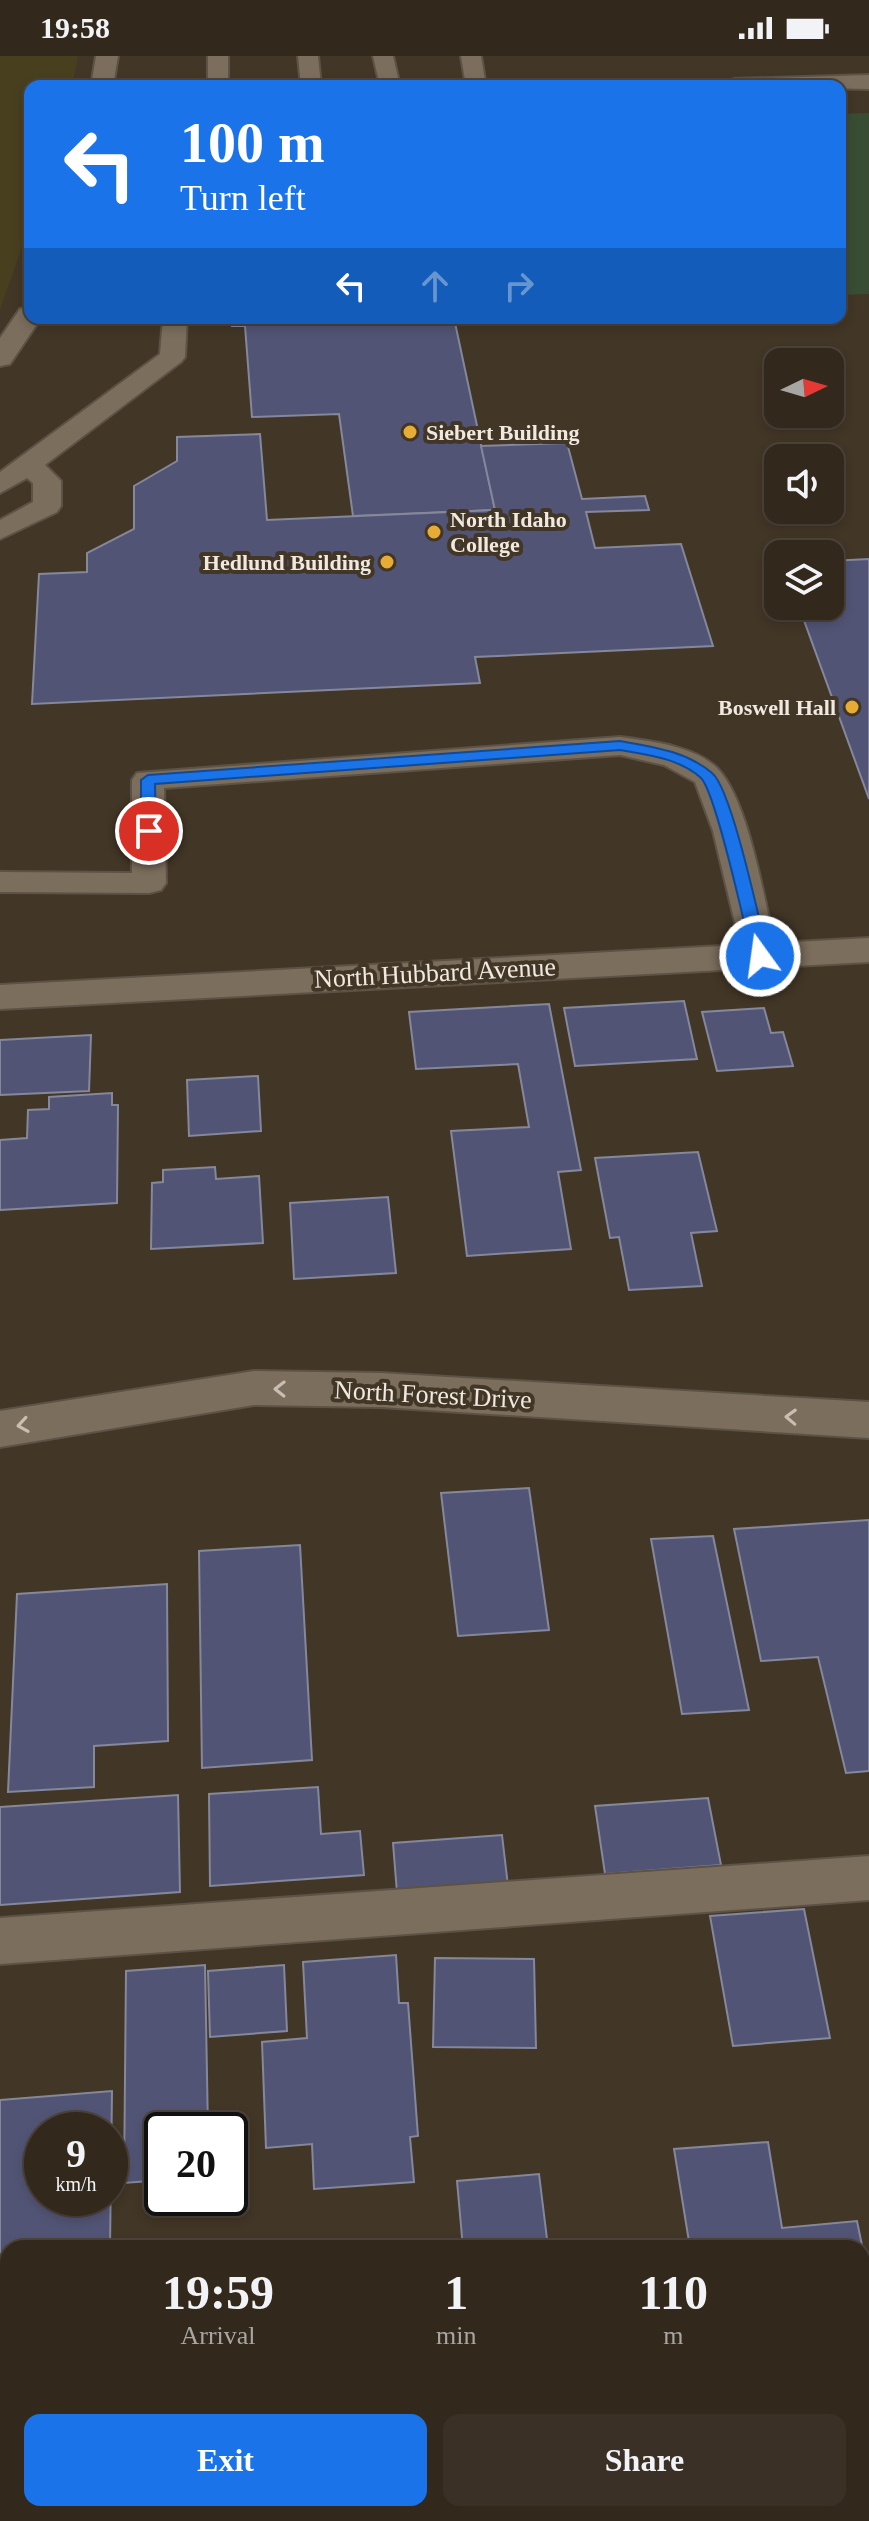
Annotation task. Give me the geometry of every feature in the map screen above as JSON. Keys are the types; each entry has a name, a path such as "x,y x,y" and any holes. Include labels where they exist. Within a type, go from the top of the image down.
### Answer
{"street":[{"path":"103,80 107,56"},
{"path":"846,83 869,82"},
{"path":"0,358 24,324"},
{"name":"North Hubbard Avenue","path":"0,997 869,950"},
{"name":"North Forest Drive","path":"0,1429 254,1388 381,1390 869,1420"}],"lane":[{"path":"218,56 218,80"},
{"path":"308,56 310,80"},
{"path":"383,56 389,80"},
{"path":"471,56 475,80"},
{"path":"0,485 172,357 175,324"},
{"path":"0,531 47,506 47,481 28,464"},
{"path":"0,882 149,883 148,780 620,746 672,755 709,777 725,820 760,956"},
{"path":"0,1941 869,1878"}],"green space":[{"path":"869,113 869,294 846,295 846,114"}],"sand":[{"path":"0,56 78,56 73,80 24,80 24,241 0,310"}],"building":[{"name":"Siebert Building","path":"455,324 495,510 353,516 339,414 252,417 245,326 232,326"},
{"name":"Hedlund Building","path":"260,434 267,520 495,510 481,446 567,443 582,499 645,496 649,510 586,512 595,548 681,544 713,646 475,657 480,683 32,704 39,574 87,572 87,553 134,529 134,486 177,461 177,437"},
{"name":"Boswell Hall","path":"869,559 869,799 804,620 844,620 844,560"},
{"path":"684,1001 697,1059 575,1066 564,1008"},
{"path":"549,1004 581,1170 558,1172 571,1249 467,1256 451,1131 529,1127 518,1064 416,1069 409,1012"},
{"path":"764,1008 771,1033 783,1032 793,1066 717,1071 702,1012"},
{"path":"91,1035 89,1091 0,1095 0,1040"},
{"path":"258,1076 261,1131 189,1136 187,1080"},
{"path":"112,1093 112,1105 118,1105 117,1203 0,1210 0,1140 27,1138 28,1110 49,1109 49,1097"},
{"path":"698,1152 717,1231 691,1233 702,1286 629,1290 619,1237 610,1238 595,1158"},
{"path":"215,1167 216,1179 259,1176 263,1243 151,1249 152,1183 163,1182 163,1170"},
{"path":"388,1197 396,1273 294,1279 290,1203"},
{"path":"529,1488 549,1630 458,1636 441,1493"},
{"path":"869,1520 869,1771 846,1773 818,1657 761,1661 734,1529"},
{"path":"713,1536 749,1710 682,1714 651,1539"},
{"path":"300,1545 312,1760 202,1768 199,1551"},
{"path":"167,1584 168,1741 94,1746 94,1787 8,1792 17,1594"},
{"path":"318,1787 321,1834 360,1831 364,1875 210,1886 209,1794"},
{"path":"178,1795 180,1892 0,1905 0,1807"},
{"path":"708,1798 721,1865 605,1874 595,1806"},
{"path":"502,1835 508,1886 397,1893 393,1843"},
{"path":"804,1909 830,2038 733,2046 710,1916"},
{"path":"396,1955 399,2003 408,2003 418,2136 410,2137 414,2182 314,2189 312,2144 266,2148 262,2042 307,2038 303,1962"},
{"path":"435,1958 534,1959 536,2048 433,2047"},
{"path":"205,1965 208,2112 144,2112 144,2181 128,2183 128,2112 125,2112 126,1971"},
{"path":"284,1965 287,2031 210,2037 208,1971"},
{"path":"112,2091 112,2112 24,2112 24,2216 110,2216 110,2240 0,2240 0,2100"},
{"path":"768,2142 782,2228 857,2221 861,2240 689,2240 674,2149"},
{"path":"539,2174 547,2240 462,2240 457,2181"}],"place":[{"name":"Siebert Building","path":"410,432"},
{"name":"North Idaho College","path":"434,532"},
{"name":"Hedlund Building","path":"387,562"},
{"name":"Boswell Hall","path":"852,707"}],"route":[{"path":"149,831 148,780 620,746 672,755 709,777 725,820 760,956"}]}
